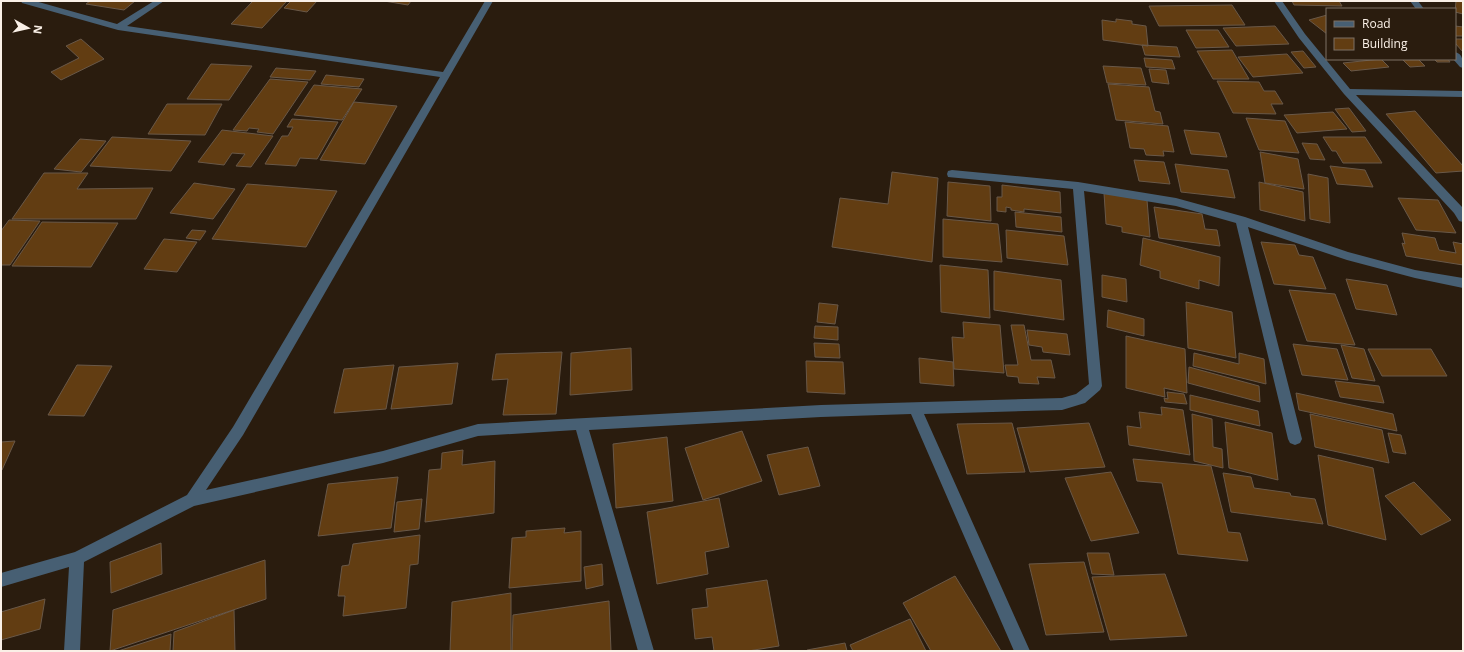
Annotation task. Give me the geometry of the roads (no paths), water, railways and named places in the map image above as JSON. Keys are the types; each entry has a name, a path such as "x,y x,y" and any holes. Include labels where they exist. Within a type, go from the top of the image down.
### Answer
{"street":[{"path":"25,1 118,28 444,75"},
{"path":"118,28 160,1"},
{"path":"192,500 238,431 488,1"},
{"path":"1278,1 1302,36 1347,92 1458,210 1463,218"},
{"path":"1456,56 1463,65"},
{"path":"1347,92 1463,94"},
{"path":"952,174 1078,186 1176,202 1241,220 1347,256 1415,274 1463,282"},
{"path":"1,580 77,558 192,500 383,457 478,430 821,411 1062,404 1080,400 1096,386 1078,186"},
{"path":"1241,220 1295,439"},
{"path":"915,408 1022,651"},
{"path":"581,424 646,651"},
{"path":"72,651 77,558"}]}
